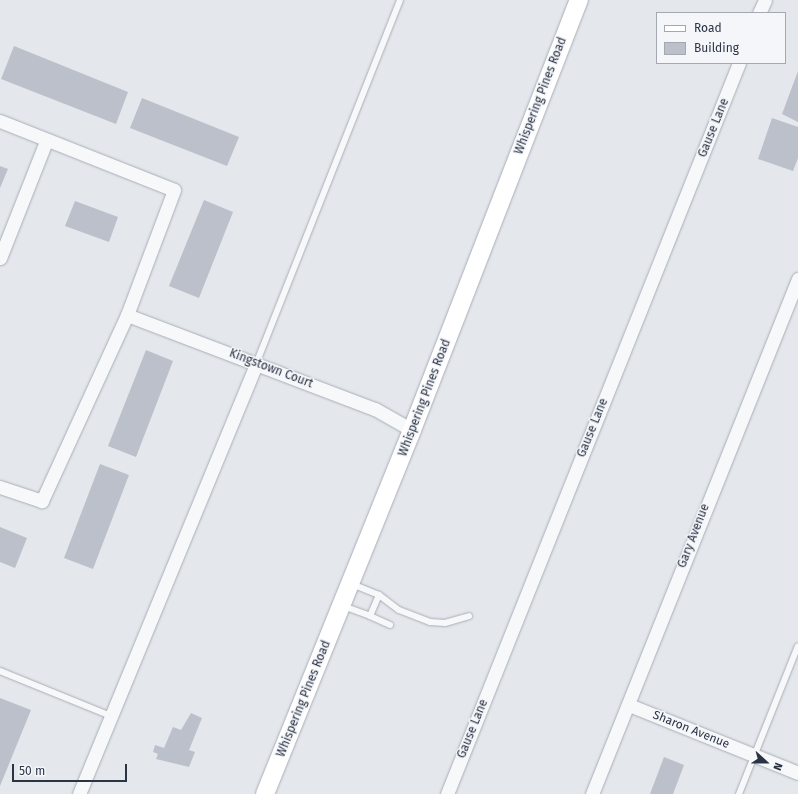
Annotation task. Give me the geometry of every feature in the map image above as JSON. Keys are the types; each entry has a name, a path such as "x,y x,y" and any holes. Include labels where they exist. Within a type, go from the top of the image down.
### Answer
{"street":[{"name":"Whispering Pines Road","path":"265,794 412,430 579,0"},
{"name":"Gause Lane","path":"447,794 740,64"},
{"path":"0,122 174,190 127,315 42,500 0,487"},
{"path":"0,258 46,141"},
{"name":"Gary Avenue","path":"592,794 798,279"},
{"name":"Kingstown Court","path":"127,315 375,410 412,430"},
{"path":"80,794 256,364"},
{"name":"Sharon Avenue","path":"628,705 798,773"}],"lane":[{"path":"256,364 400,0"},
{"path":"350,583 379,595 399,610 430,622 445,623 469,616"},
{"path":"370,616 379,595"},
{"path":"341,605 390,625"},
{"path":"739,794 798,646"},
{"path":"0,671 111,716"}],"building":[{"path":"14,46 128,92 116,124 1,79"},
{"path":"798,71 798,122 782,114"},
{"path":"142,98 239,137 227,166 130,128"},
{"path":"772,118 798,127 798,158 793,171 758,159"},
{"path":"0,166 8,169 0,188"},
{"path":"204,200 233,212 199,298 169,286"},
{"path":"75,201 118,217 109,242 65,226"},
{"path":"146,350 173,361 136,457 108,446"},
{"path":"100,464 129,475 93,569 64,558"},
{"path":"0,527 27,538 15,568 0,562"},
{"path":"0,698 31,710 0,786"},
{"path":"191,713 202,718 189,750 195,752 189,767 156,759 158,754 153,752 155,745 164,748 173,727 181,730"},
{"path":"664,757 684,765 673,794 650,794"}]}
